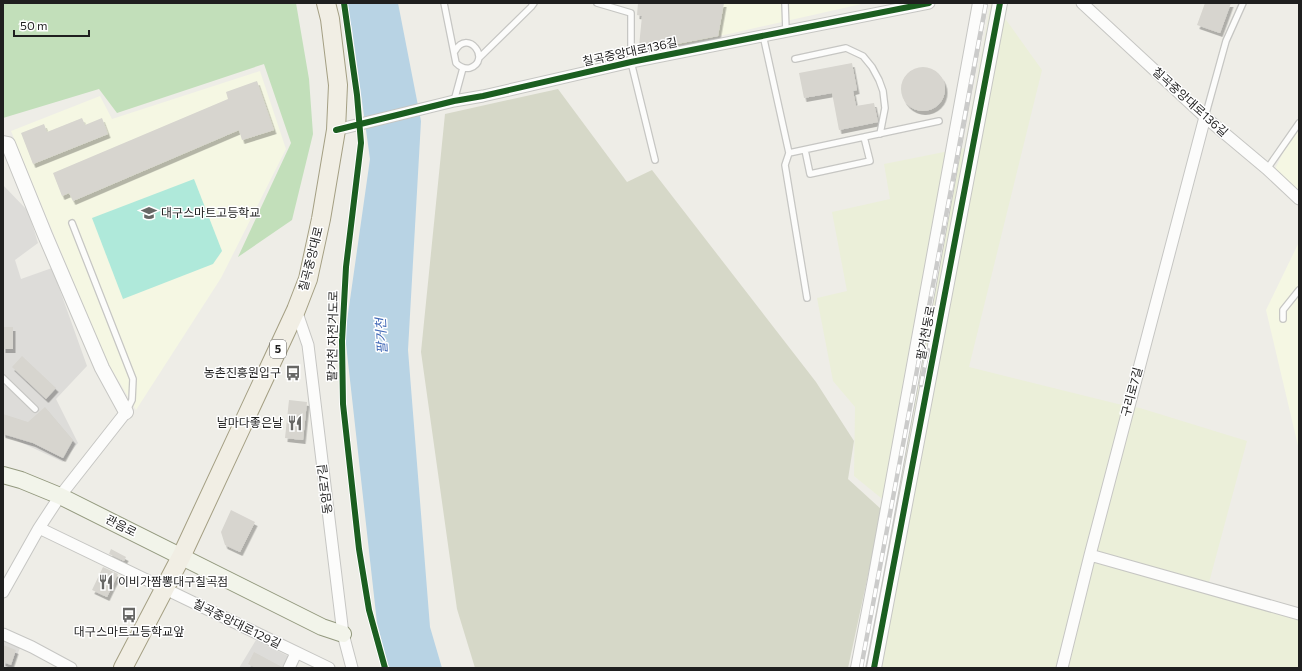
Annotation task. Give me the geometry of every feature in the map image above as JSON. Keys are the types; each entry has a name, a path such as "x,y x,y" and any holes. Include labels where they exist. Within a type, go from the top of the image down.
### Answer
{"main road":[{"name":"칠곡중앙대로","path":"123,668 181,557 296,310 308,279 344,127 330,19 326,3"},
{"name":"관음로","path":"3,475 21,480 60,496 322,626 343,634"}],"street":[{"name":"칠곡중앙대로136길","path":"344,127 631,62 929,3"},
{"name":"팔거천동로","path":"858,668 980,3"},
{"name":"팔거천동로","path":"874,668 1000,3"},
{"name":"칠곡중앙대로136길","path":"1082,3 1205,117 1267,169 1299,199"},
{"name":"구리로7길","path":"1062,668 1090,555 1205,117"},
{"path":"3,143 8,144 102,368 126,412 60,496 39,528 3,592"},
{"name":"동암로7길","path":"296,310 308,345 343,634 352,668"},
{"name":"칠곡중앙대로129길","path":"39,528 329,668"},
{"path":"1090,555 1299,614"},
{"path":"3,634 32,647 71,668"},
{"path":"289,668 296,653"}],"lane":[{"path":"444,3 455,51 454,56 456,63 463,68 475,65 479,58 534,3"},
{"path":"597,3 631,13 631,62 655,160"},
{"path":"785,3 786,31"},
{"path":"1205,117 1226,41 1243,3"},
{"path":"763,36 788,153 785,165 808,298"},
{"path":"455,51 460,45 471,44 478,50 479,58"},
{"path":"795,59 846,48 863,56 872,67 883,91 885,108 880,134"},
{"path":"454,101 463,68"},
{"path":"788,153 939,121"},
{"path":"1267,169 1299,123"},
{"path":"805,150 810,174 870,161 864,137"},
{"path":"72,223 133,379 132,400 126,412"},
{"path":"1283,319 1283,310 1299,290"},
{"path":"3,378 35,409"}],"shaded area":[{"path":"659,3 866,3 653,51"},
{"path":"991,3 994,3 1042,70 969,367 1118,404 1140,408 1247,441 1207,590 1299,614 1299,668 864,668 886,502 854,476 855,407 833,381 817,298 847,291 832,212 890,199 884,164 964,148"},
{"name":"대구스마트고등학교","path":"260,71 286,149 221,278 136,410 105,358 11,131 100,96 112,119"},
{"path":"558,89 627,182 652,170 816,382 854,441 848,479 882,510 848,668 475,668 457,609 421,352 445,114"},
{"path":"1299,120 1299,203 1273,173"},
{"path":"3,185 28,211 38,243 15,260 21,279 52,268 87,366 56,399 78,443 63,462 16,440 3,436"},
{"path":"1299,242 1299,450 1266,310"},
{"path":"3,639 20,648 12,668 3,668"},
{"path":"256,640 290,657 284,668 239,668"}],"green space":[{"path":"3,3 296,3 309,79 313,134 292,220 238,257 291,143 264,64 117,113 99,89 3,118"},
{"path":"194,179 222,251 213,264 123,299 92,218"}],"water":[{"name":"팔거천","path":"346,3 398,3 421,121 408,350 430,627 442,668 389,668 377,623 345,335 370,159 352,29"}],"building":[{"path":"638,3 724,3 718,36 656,48 639,46 642,16 637,15"},
{"path":"1205,3 1231,3 1220,33 1197,25"},
{"path":"852,63 857,90 853,91 856,106 874,103 878,122 839,130 832,93 804,98 799,73"},
{"path":"923,67 935,71 941,77 945,89 941,101 935,107 923,111 911,107 905,101 901,89 905,77 911,71"},
{"path":"257,81 274,130 242,140 239,130 73,201 69,193 62,196 53,173 228,99 226,92"},
{"path":"82,118 85,125 102,118 108,134 33,164 21,133 44,124 47,132"},
{"path":"3,327 13,327 13,349 3,349"},
{"path":"22,356 56,388 46,399 12,367"},
{"path":"289,400 307,402 303,440 285,438"},
{"path":"45,407 73,440 63,458 33,443 3,434 3,414 28,422"},
{"path":"231,510 255,522 240,552 225,545 221,532"},
{"path":"111,549 126,557 124,561 109,554"},
{"path":"103,567 118,574 107,597 92,590"},
{"path":"3,645 16,650 11,665 3,662"},
{"path":"254,652 282,668 255,668 248,664"}],"railway":[{"path":"861,668 986,3"},
{"path":"921,385 928,350"}],"cycle path":[{"name":"팔거천 자전거도로","path":"344,3 357,95 361,143 346,267 342,341 343,404 359,549 369,610 385,668"},
{"path":"336,130 454,101 483,96 631,62 929,3"},
{"path":"874,668 1000,3"}],"place":[{"name":"대구스마트고등학교","path":"149,213"},
{"name":"농촌진흥원입구","path":"293,373"},
{"name":"날마다좋은날","path":"295,423"},
{"name":"이비가짬뽕대구칠곡점","path":"106,582"},
{"name":"대구스마트고등학교앞","path":"129,615"}]}
